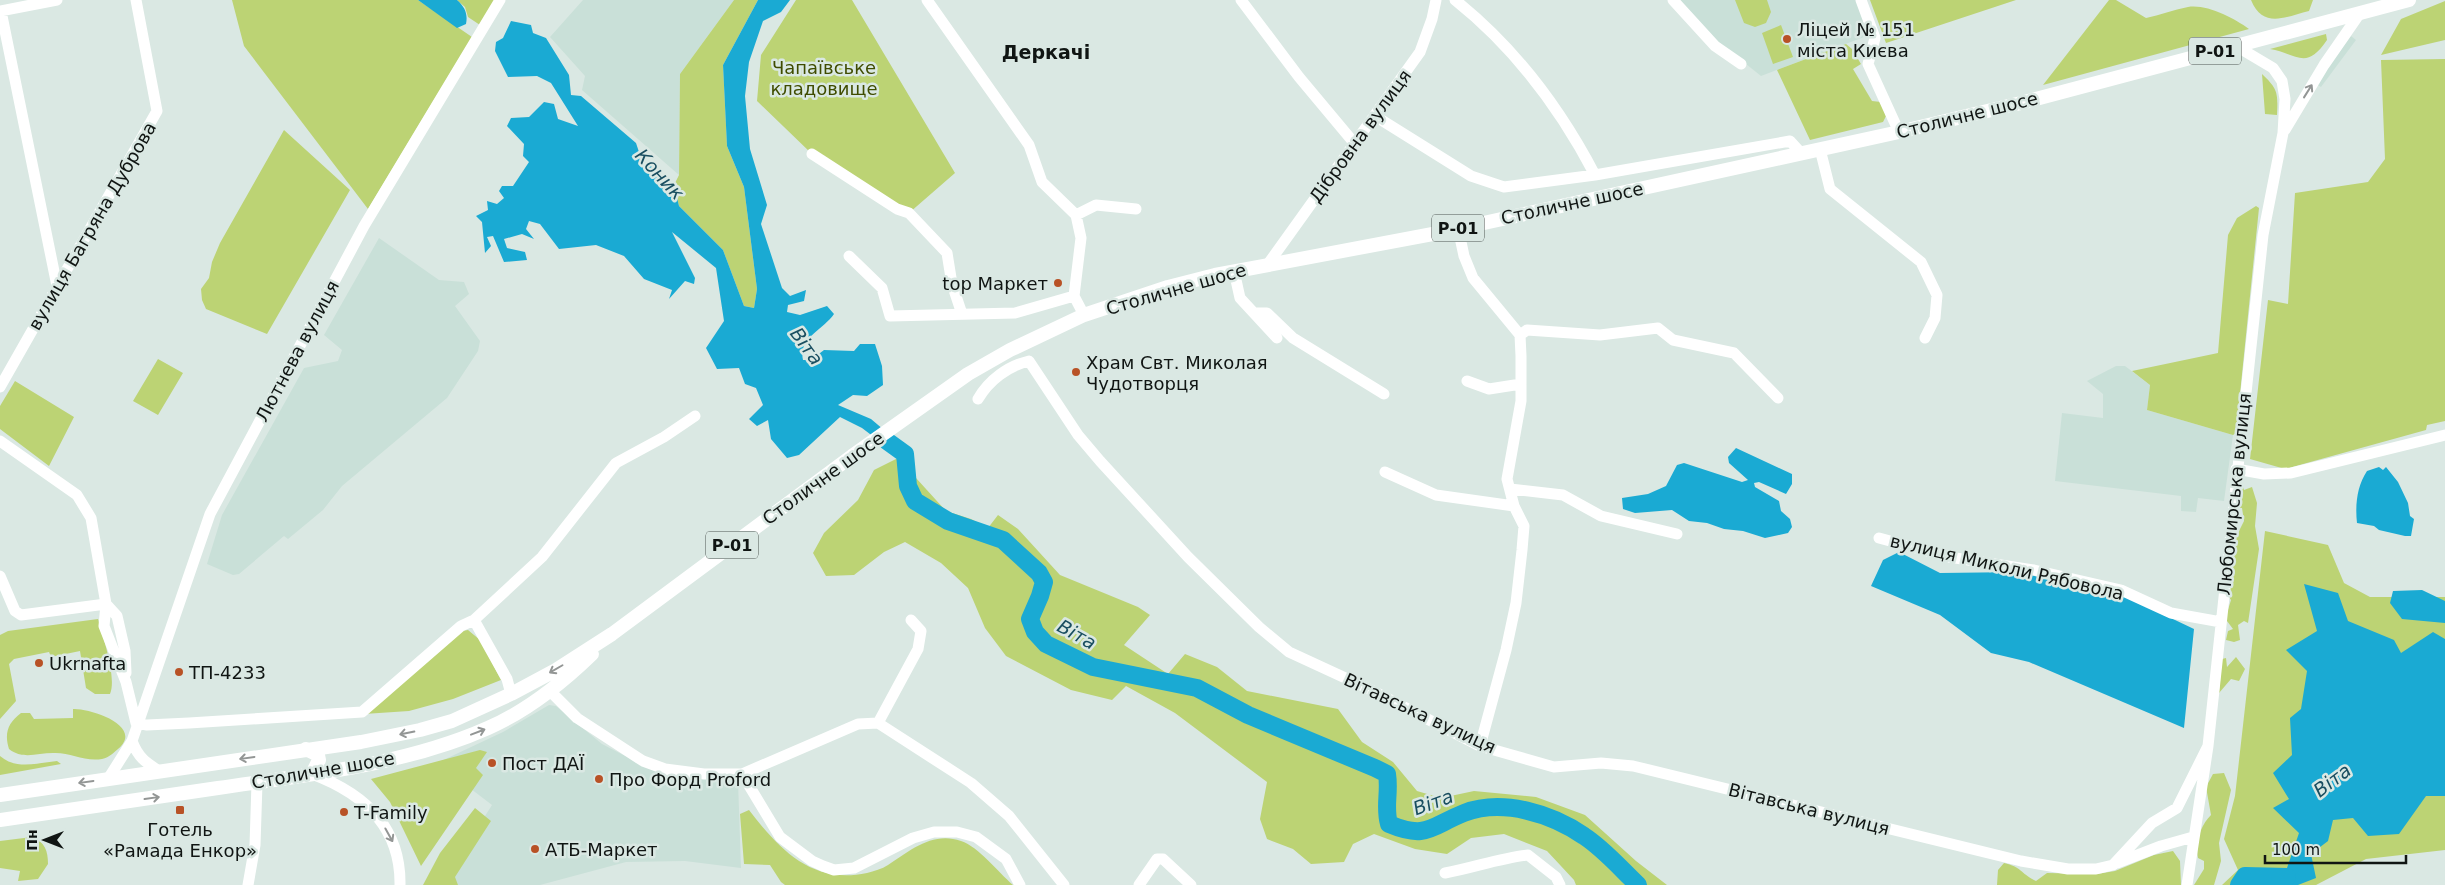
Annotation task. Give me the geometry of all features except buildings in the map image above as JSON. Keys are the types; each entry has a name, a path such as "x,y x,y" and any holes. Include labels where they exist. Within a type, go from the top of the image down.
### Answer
{"main road":[{"name":"Столичне шосе","path":"0,795 362,742 420,730 477,711 511,694 612,634 916,409 968,374 1010,350 1084,315 1168,287 1268,264 1458,228 1898,132 2021,103 2409,0"},
{"name":"Столичне шосе","path":"0,820 312,774 380,761 461,738 488,728 550,692 612,634"},
{"path":"306,749 318,755 319,760 312,774"}],"street":[{"path":"56,286 0,11 57,0"},
{"name":"вулиця Багряна Дуброва","path":"0,387 157,111 136,0"},
{"name":"Лютнева вулиця","path":"108,779 132,741 136,723 210,514 364,226 500,0"},
{"path":"927,0 1029,145 1042,182 1076,215 1081,238 1074,296 1084,315"},
{"path":"1241,0 1298,77 1355,144"},
{"name":"Дібровна вулиця","path":"1268,264 1420,52 1432,19 1436,0"},
{"path":"1455,0 1532,77 1573,134 1595,175"},
{"path":"1673,0 1714,46 1742,64"},
{"path":"1861,0 1875,38 1868,64 1898,132"},
{"name":"Любомирська вулиця","path":"2283,133 2324,65 2360,13"},
{"name":"Любомирська вулиця","path":"2187,885 2190,855 2208,746 2236,469 2263,235 2283,133 2285,99 2282,81 2273,68 2256,56 2236,46"},
{"path":"1375,116 1471,176 1504,188 1595,175 1790,141 1801,153"},
{"path":"1820,149 1830,189 1920,262 1937,295 1935,318 1925,338"},
{"path":"812,154 897,208 909,213 941,246 947,253 952,284 962,314"},
{"path":"1076,215 1096,205 1136,209"},
{"path":"1458,228 1464,256 1473,278 1520,334 1521,401 1507,479 1514,506 1524,526 1516,603 1480,746"},
{"path":"849,256 882,288 890,316 1014,313 1074,296"},
{"path":"1234,271 1240,298 1277,338"},
{"path":"1254,313 1267,313 1293,338 1384,394"},
{"path":"1520,334 1527,330 1600,335 1658,328 1673,340 1734,353 1778,398"},
{"name":"Вітавська вулиця","path":"978,399 986,385 1016,364 1029,361 1078,435 1100,461 1188,558 1259,627 1289,652 1367,688 1480,746 1554,767 1601,763 1633,766 2036,865 2068,869 2096,869 2113,865 2161,846 2193,837"},
{"path":"1467,381 1489,389 1521,384"},
{"path":"0,440 77,496 86,507 91,518 106,604 104,626 126,682 136,723 147,725 362,712 461,626 474,620 542,557 616,463 664,437 695,416"},
{"path":"2236,469 2264,474 2291,473 2445,435"},
{"path":"1385,472 1436,495 1514,506"},
{"path":"1510,489 1563,495 1601,516 1677,534"},
{"name":"вулиця Миколи Рябовола","path":"1879,538 1949,557 2034,570 2121,590 2171,613 2221,622"},
{"path":"0,576 15,611 21,615 106,604"},
{"path":"474,620 507,678 511,694"},
{"path":"878,723 918,649 921,631 911,620"},
{"path":"550,692 577,718 643,761 665,768 704,774 742,774 858,724 878,723 971,783 1009,816 1064,885"},
{"path":"132,741 136,753 142,761 159,771"},
{"path":"2113,865 2152,823 2177,808 2208,746"},
{"path":"312,774 344,788 371,808 393,842 398,859 400,885"},
{"path":"742,774 780,837 812,861 823,866 834,870 854,868 913,838 934,832 957,832 976,837 1006,859 1020,885"},
{"path":"248,885 255,845 257,783"},
{"path":"1445,873 1481,866 1510,857 1528,855 1556,877 1560,885"},
{"path":"1139,885 1157,858 1163,859 1190,885"}],"shaded area":[{"path":"583,0 734,0 680,74 679,175 582,90 585,76 550,37"},
{"name":"Ліцей № 151 міста Києва","path":"1679,0 1856,0 1868,29 1864,37 1761,76 1716,40"},
{"path":"2351,36 2356,40 2321,87 2316,84"},
{"path":"379,238 439,280 464,282 469,294 455,306 480,341 478,351 447,398 342,486 323,510 288,539 284,536 239,574 233,575 207,564 222,515 304,368 338,361 342,350 324,335"},
{"path":"2116,366 2125,366 2150,385 2147,410 2233,435 2224,501 2198,498 2196,512 2181,511 2181,496 2055,481 2062,413 2103,418 2103,394 2087,381"},
{"path":"549,705 556,706 602,744 664,776 738,781 741,868 685,861 626,862 540,885 441,885 492,805 437,763 503,732"}],"green space":[{"path":"232,0 418,0 472,37 368,209 244,46"},
{"path":"457,0 500,0 483,27 468,17 465,7"},
{"path":"734,0 758,0 723,65 727,146 744,187 757,289 754,308 744,306 723,250 679,206 674,185 679,175 680,74"},
{"name":"Чапаївське кладовище","path":"796,0 852,0 955,173 909,213 812,154 757,101 761,55"},
{"path":"1735,0 1767,0 1771,12 1766,23 1755,27 1744,23"},
{"path":"1870,0 2016,0 1886,43"},
{"path":"2109,0 2116,0 2146,18 2188,7 2203,8 2228,16 2249,29 2043,85"},
{"path":"2251,0 2313,0 2309,11 2276,19 2262,15"},
{"path":"2445,1 2445,40 2381,55 2401,19"},
{"path":"1781,25 1793,57 1773,64 1762,33"},
{"path":"2326,34 2327,40 2320,49 2307,58 2295,57 2270,49"},
{"path":"1846,44 1852,49 1861,64 1853,69 1872,101 1881,102 1886,116 1883,122 1810,140 1777,70"},
{"path":"2445,59 2445,421 2427,425 2426,430 2285,469 2250,459 2268,300 2288,304 2295,193 2368,182 2385,159 2381,60"},
{"path":"2262,74 2276,92 2277,115 2265,114"},
{"path":"284,130 350,190 267,334 206,309 202,300 201,289 209,278 212,262 220,243"},
{"path":"2256,206 2259,208 2236,433 2233,435 2147,410 2150,385 2132,371 2218,353 2228,235 2237,218"},
{"path":"158,359 183,373 158,415 133,401"},
{"path":"15,381 74,417 49,466 0,429 0,406"},
{"path":"910,452 916,478 946,511 971,519 988,528 998,515 1018,529 1060,575 1138,607 1150,615 1124,645 1168,674 1185,654 1217,667 1247,691 1338,709 1362,742 1393,762 1417,791 1441,798 1474,791 1536,797 1585,815 1636,861 1667,885 1576,885 1574,880 1547,851 1504,834 1471,838 1447,854 1415,849 1374,834 1353,844 1344,862 1311,864 1293,849 1267,839 1260,819 1267,782 1175,713 1126,686 1112,700 1071,690 1006,656 985,628 968,588 941,563 905,542 884,552 854,575 826,576 813,553 824,533 858,500 874,470"},
{"path":"2242,483 2244,490 2252,487 2257,503 2255,526 2259,549 2248,623 2244,621 2238,625 2240,640 2234,642 2226,640 2228,631 2233,629 2227,621 2231,600 2227,594 2229,581 2235,571 2229,565 2233,543 2244,521 2242,508 2236,508"},
{"path":"2265,531 2328,545 2344,583 2370,597 2445,597 2445,850 2366,859 2316,885 2222,885 2238,870 2224,839 2235,796"},
{"path":"98,619 111,668 112,687 110,694 95,694 86,688 80,651 51,657 49,652 14,659 9,664 16,701 0,719 0,635 8,631"},
{"path":"468,630 480,640 501,680 453,699 409,711 364,714 451,633"},
{"path":"2236,657 2245,669 2239,681 2231,679 2219,693 2222,659 2226,658 2227,667"},
{"path":"73,709 81,709 112,720 125,733 125,741 109,756 95,760 59,753 25,755 9,749 8,729 21,713 30,713 34,719 73,718"},
{"path":"480,750 487,752 476,768 483,775 421,866 390,802 371,779"},
{"path":"0,756 13,763 20,764 57,761 61,764 0,775"},
{"path":"2224,773 2231,790 2219,843 2221,861 2214,885 2194,885 2204,869 2204,861 2198,858 2197,846 2199,835 2211,815 2206,787 2213,774"},
{"path":"475,808 491,821 455,877 458,885 423,885 440,853"},
{"path":"749,810 772,838 785,850 813,869 830,874 847,875 867,873 881,869 922,844 940,839 950,839 961,841 975,849 1013,885 785,885 770,865 744,864 740,814"},
{"path":"32,837 43,844 48,864 38,879 18,881 20,871 0,868 0,841"},
{"path":"2173,851 2180,861 2181,885 1997,885 1998,870 2004,863 2018,869 2036,881 2047,873 2097,874 2115,871 2154,855"}],"water":[{"path":"418,0 457,0 465,11 467,17 466,24 457,28"},
{"name":"Коник","path":"758,0 790,0 781,12 763,21 749,62 745,96 750,149 767,205 761,224 782,288 790,296 806,290 804,301 788,305 787,312 800,315 827,306 834,314 808,340 802,352 803,360 811,360 824,350 854,351 860,344 875,344 882,366 883,385 867,396 853,395 838,405 871,419 910,452 899,456 862,428 840,417 799,455 787,458 771,439 768,420 757,426 749,419 763,405 756,388 745,384 739,368 717,369 706,348 724,321 716,268 672,232 695,278 694,284 685,281 669,299 672,290 644,279 624,256 596,245 559,249 540,224 529,221 526,229 534,239 522,234 504,239 507,248 525,252 527,260 504,262 493,236 487,237 491,246 485,253 482,222 476,216 488,210 487,201 497,204 504,198 499,191 502,186 513,186 529,162 523,156 524,144 507,126 511,118 529,117 544,102 554,104 558,119 578,126 551,83 537,76 508,77 495,51 496,42 503,38 511,21 531,25 533,33 546,38 569,75 571,95 581,96 636,143 641,158 674,185 679,206 723,250 744,306 754,308 757,289 744,187 727,146 723,65"},
{"path":"1736,448 1792,474 1792,484 1786,494 1759,482 1754,483 1755,487 1779,501 1781,511 1790,519 1792,527 1788,533 1765,538 1743,531 1689,521 1672,510 1635,513 1623,509 1622,498 1648,494 1666,486 1677,465 1684,463 1742,482 1748,480 1729,463 1728,457"},
{"path":"2379,467 2383,470 2386,467 2398,482 2408,503 2410,516 2414,519 2411,536 2379,530 2374,526 2357,523 2356,509 2361,483 2367,471"},
{"path":"1899,552 1940,573 2021,572 2102,596 2114,591 2194,629 2184,728 2029,662 1991,653 1940,615 1871,586 1883,560"},
{"path":"2304,584 2338,593 2348,621 2394,640 2401,653 2433,632 2445,639 2445,796 2426,796 2399,834 2368,836 2353,818 2333,820 2328,841 2311,854 2316,878 2298,885 2263,885 2263,872 2287,868 2299,833 2273,808 2289,799 2273,773 2292,755 2290,718 2301,709 2307,671 2286,650 2317,631"},
{"path":"2422,590 2445,601 2445,623 2402,619 2390,603 2393,591"}],"waterway":[{"name":"Віта","path":"887,441 905,454 908,486 915,501 948,521 1003,540 1039,573 1044,582 1030,619 1035,632 1046,644 1093,667 1197,688 1248,715 1387,774 1387,812 1389,824 1402,829 1421,831 1464,813 1479,809 1495,807 1527,811 1557,821 1584,836 1605,853 1638,885"},
{"name":"Віта","path":"2239,885 2245,876 2287,877"}],"place":[{"name":"Ліцей № 151 міста Києва","path":"1787,39"},
{"name":"top Маркет","path":"1058,283"},
{"name":"Храм Свт. Миколая Чудотворця","path":"1076,372"},
{"name":"Ukrnafta","path":"39,663"},
{"name":"ТП-4233","path":"179,672"},
{"name":"Пост ДАЇ","path":"492,763"},
{"name":"Про Форд Proford","path":"599,779"},
{"name":"Готель «Рамада Енкор»","path":"180,810"},
{"name":"T-Family","path":"344,812"},
{"name":"АТБ-Маркет","path":"535,849"}],"district":[{"name":"Деркачі","path":"1046,52"}]}
